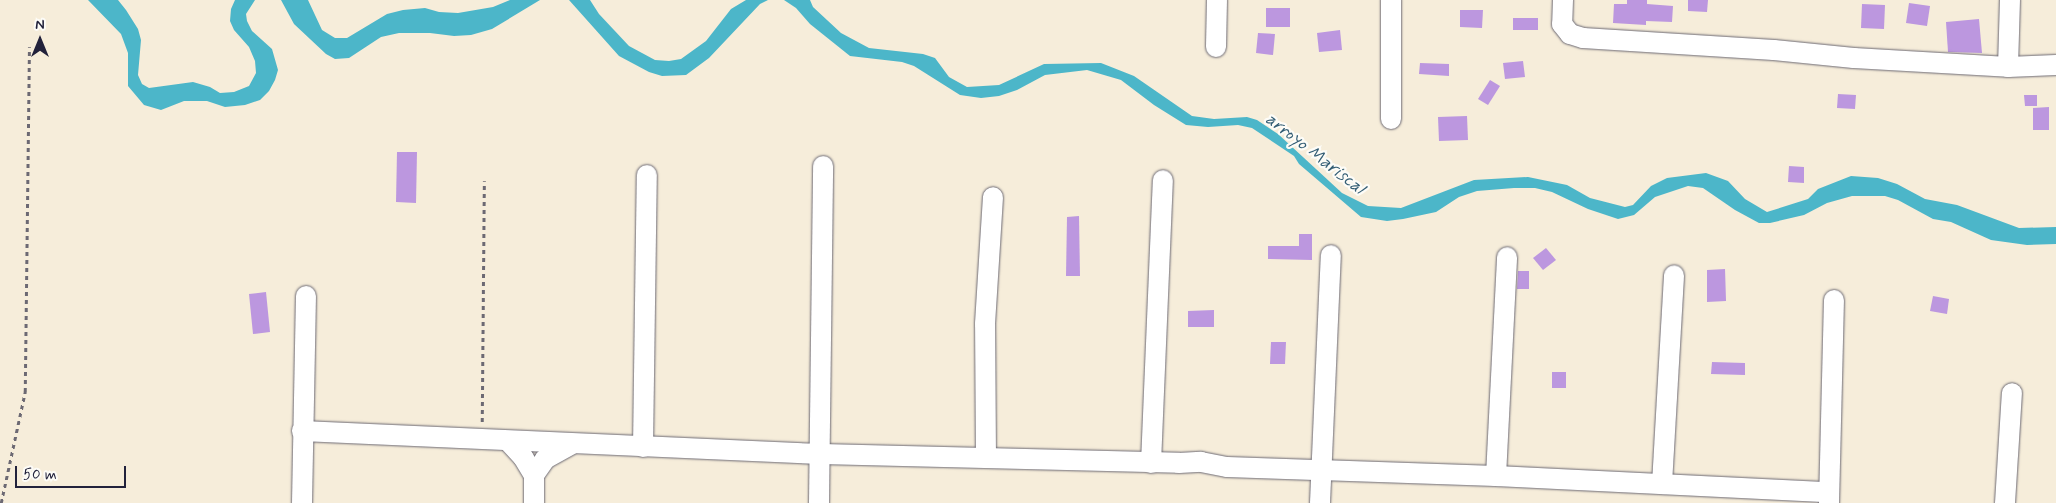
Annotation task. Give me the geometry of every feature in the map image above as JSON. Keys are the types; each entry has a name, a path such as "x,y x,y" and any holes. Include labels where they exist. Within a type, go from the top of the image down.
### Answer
{"street":[{"path":"1216,47 1217,0"},
{"path":"1391,0 1391,119"},
{"path":"1563,0 1562,24 1570,34 1583,38 1774,50 1854,58 2008,67 2056,65"},
{"path":"2008,67 2010,0"},
{"path":"819,503 823,166"},
{"path":"644,446 647,175"},
{"path":"1151,463 1163,180"},
{"path":"986,458 985,324 993,197"},
{"path":"1320,503 1331,255"},
{"path":"1496,476 1508,257"},
{"path":"1662,484 1674,275"},
{"path":"302,503 306,296"},
{"path":"302,431 821,454 1151,463 1201,462 1227,467 1496,476 1662,484 1829,498 1834,300"},
{"path":"2005,503 2012,393"},
{"path":"508,441 523,457 534,476 534,503"},
{"path":"534,476 546,459 572,444"}],"path":[{"path":"0,503 25,392 28,47"},
{"path":"482,440 484,181"}],"water":[{"path":"88,0 118,0 126,10 138,29 141,40 138,75 142,84 149,88 193,82 210,87 220,93 234,92 249,86 256,73 255,61 249,47 234,30 230,21 231,9 235,0 255,0 246,14 247,21 252,31 272,49 278,70 275,80 269,91 260,100 245,105 225,107 207,101 184,101 161,110 144,105 128,86 128,53 121,34"},
{"path":"281,0 308,0 322,30 335,38 347,38 387,14 403,10 425,8 439,12 458,13 493,7 510,0 540,0 492,29 471,35 454,36 430,33 399,33 381,37 349,58 335,59 326,54 294,24"},
{"path":"569,0 590,0 599,14 629,46 655,60 669,61 681,59 706,41 731,9 746,0 768,0 760,4 709,58 686,75 662,76 649,72 619,56"},
{"path":"784,0 810,0 813,7 841,33 869,48 923,54 935,58 949,77 967,87 999,85 1044,64 1101,63 1134,76 1192,116 1214,119 1247,117 1257,120 1278,134 1342,193 1368,206 1401,208 1474,180 1528,177 1567,185 1590,198 1625,207 1633,205 1651,186 1667,178 1706,173 1728,181 1745,199 1767,212 1808,199 1818,189 1851,176 1878,178 1897,184 1925,199 1957,205 2019,228 2056,227 2056,244 2027,245 1991,240 1951,222 1933,219 1898,200 1885,196 1852,196 1827,203 1804,215 1770,223 1759,223 1735,210 1703,188 1688,186 1655,197 1634,215 1618,219 1588,209 1552,192 1535,188 1477,191 1459,197 1436,212 1403,219 1387,221 1361,217 1299,164 1294,156 1252,128 1238,125 1208,127 1186,125 1154,105 1121,80 1087,70 1045,75 1017,90 999,96 981,98 960,95 914,66 902,62 850,56 810,24 796,8"}],"building":[{"path":"1627,0 1647,0 1647,4 1673,6 1672,22 1646,21 1646,25 1613,23 1614,4 1627,4"},
{"path":"1688,0 1708,0 1707,12 1688,11"},
{"path":"1909,3 1930,6 1927,26 1906,23"},
{"path":"1862,4 1885,5 1884,29 1861,28"},
{"path":"1266,8 1290,8 1290,27 1266,27"},
{"path":"1460,10 1483,10 1482,28 1460,27"},
{"path":"1513,18 1538,18 1538,30 1513,30"},
{"path":"1979,19 1982,53 1948,52 1946,22"},
{"path":"1340,30 1342,50 1319,52 1317,33"},
{"path":"1258,33 1275,34 1273,55 1256,53"},
{"path":"1523,61 1525,77 1505,79 1503,63"},
{"path":"1420,63 1449,64 1449,76 1419,74"},
{"path":"1490,80 1500,86 1488,105 1478,99"},
{"path":"1838,94 1856,95 1855,109 1837,108"},
{"path":"2024,95 2037,95 2037,106 2025,106"},
{"path":"2049,107 2049,130 2033,130 2033,108"},
{"path":"1467,116 1468,140 1439,141 1438,117"},
{"path":"397,152 417,152 416,203 396,202"},
{"path":"1789,166 1804,167 1804,183 1788,182"},
{"path":"1079,216 1080,276 1066,276 1067,217"},
{"path":"1299,234 1312,234 1312,260 1268,259 1268,246 1299,246"},
{"path":"1546,248 1556,260 1543,270 1533,258"},
{"path":"1725,269 1726,301 1707,302 1707,270"},
{"path":"1518,271 1529,271 1529,289 1517,289"},
{"path":"266,292 270,332 253,334 249,294"},
{"path":"1933,296 1949,299 1947,314 1930,311"},
{"path":"1214,310 1214,327 1188,327 1188,311"},
{"path":"1271,342 1286,342 1285,364 1270,364"},
{"path":"1712,362 1745,363 1745,375 1711,374"},
{"path":"1552,372 1566,372 1566,388 1552,388"}],"water label":[{"name":"arroyo Mariscal","path":"1315,154"}]}
